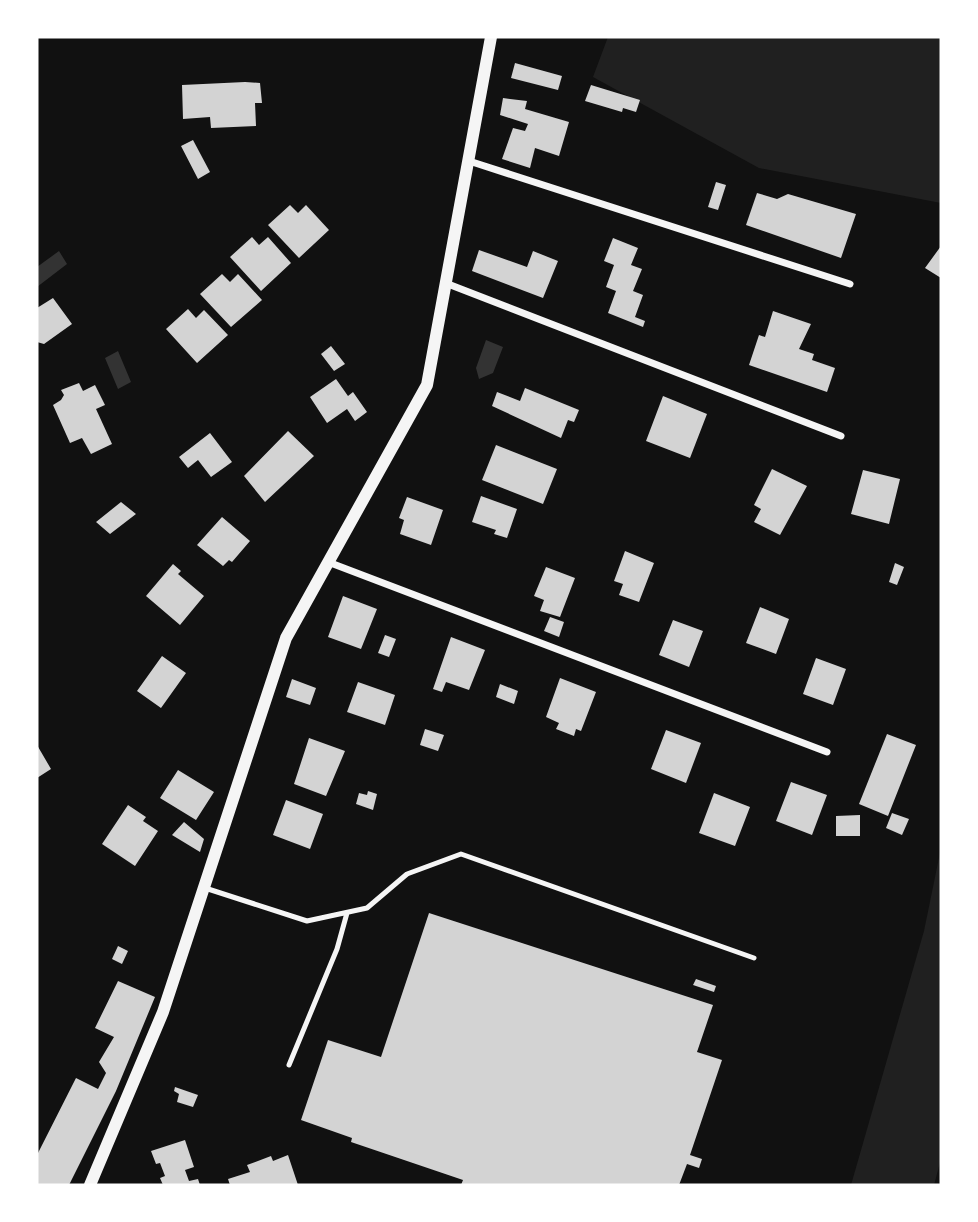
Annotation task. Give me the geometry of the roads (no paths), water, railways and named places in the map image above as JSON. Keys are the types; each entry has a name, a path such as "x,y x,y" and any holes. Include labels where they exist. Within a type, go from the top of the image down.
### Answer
{"street":[{"path":"90,1185 163,1012 286,638 427,385 448,284 491,37"},
{"path":"469,161 850,284"},
{"path":"448,284 841,436"},
{"path":"328,562 827,752"}],"lane":[{"path":"205,888 307,921 368,908 407,874 461,854 754,958"},
{"path":"289,1065 337,949 347,913"}]}
